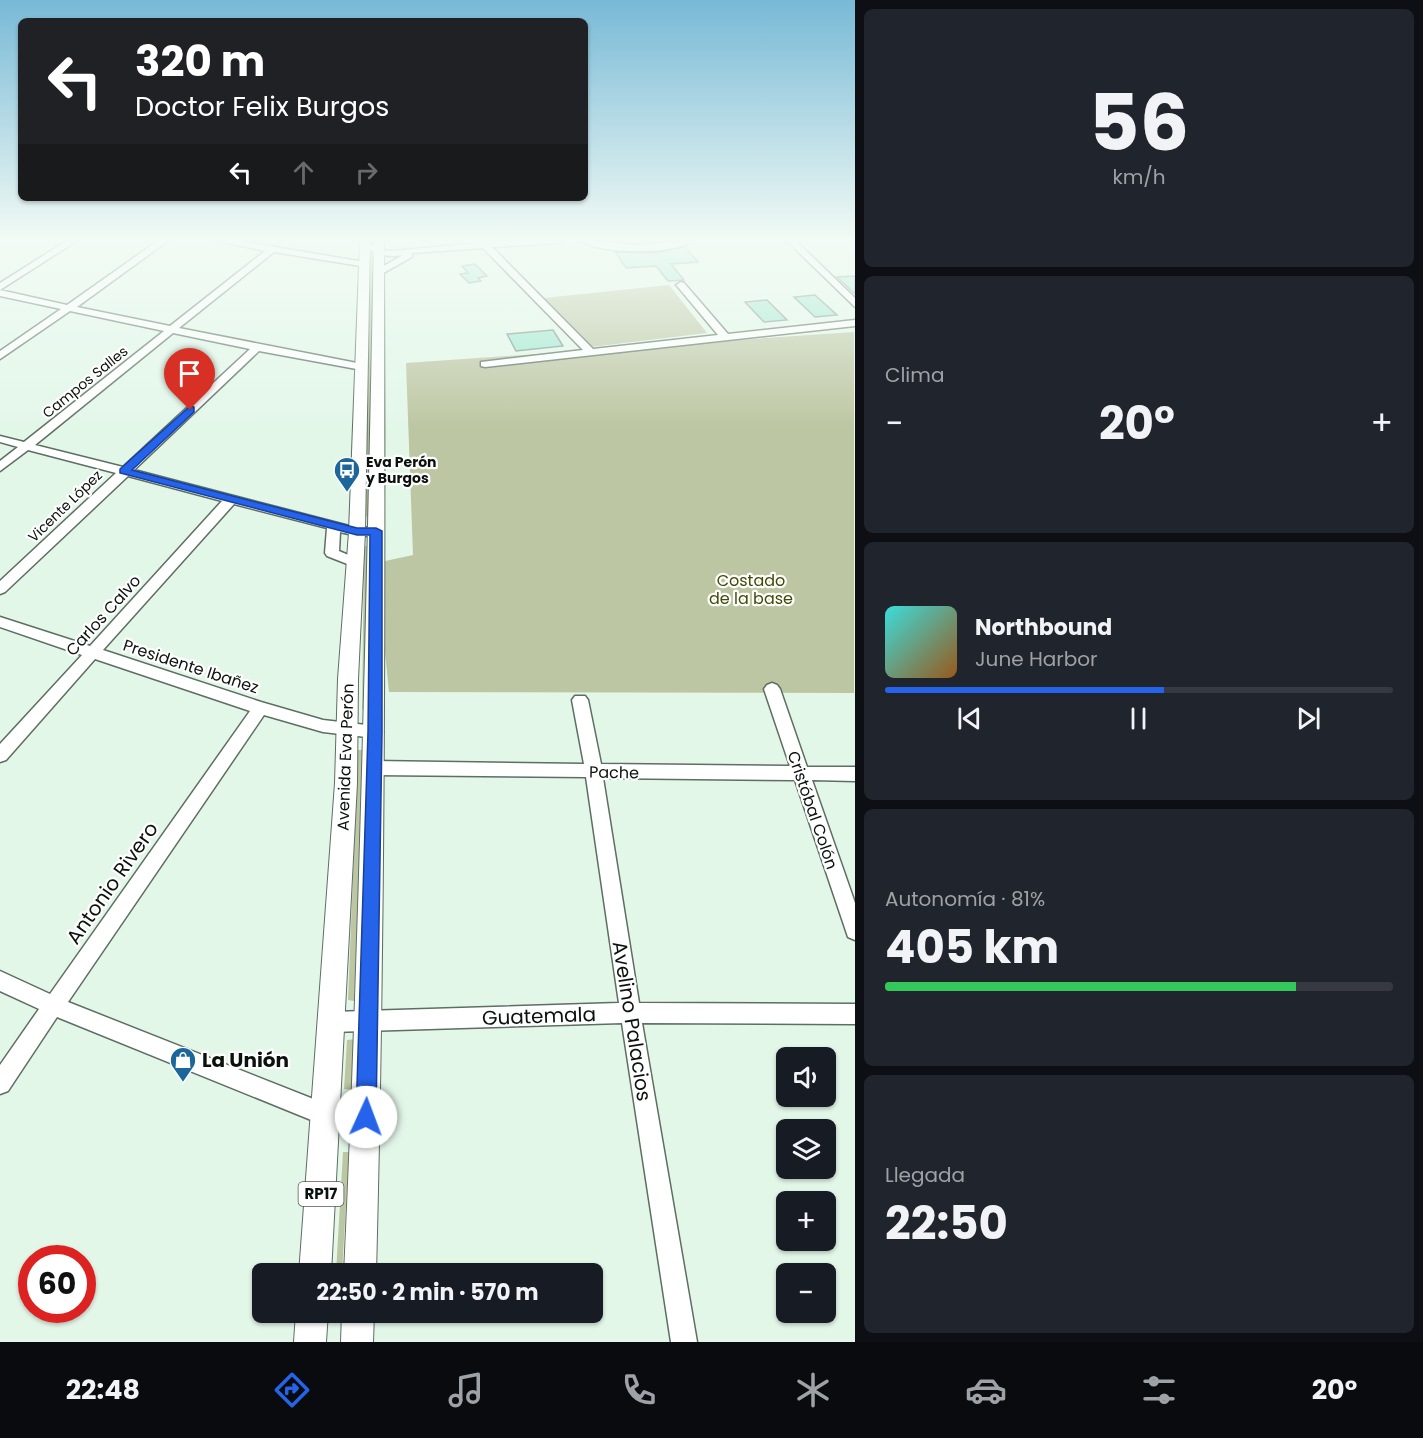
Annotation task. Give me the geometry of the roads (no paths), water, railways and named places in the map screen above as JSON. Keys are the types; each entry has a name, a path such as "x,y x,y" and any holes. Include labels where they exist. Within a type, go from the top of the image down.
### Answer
{"main road":[{"name":"Avenida Eva Perón","path":"360,1263 369,1021 375,732 362,367 367,303"},
{"name":"Avenida Eva Perón","path":"316,1263 346,783 346,729 355,563 367,532 370,303"},
{"path":"310,1342 311,1323"},
{"path":"357,1342 358,1323"}],"street":[{"path":"45,303 257,348 362,367"},
{"path":"0,356 78,303"},
{"name":"Campos Salles","path":"0,467 204,303"},
{"path":"541,303 589,351"},
{"path":"696,303 725,337"},
{"path":"485,364 855,323"},
{"name":"Vicente López","path":"0,589 257,348"},
{"path":"0,439 334,526 367,532"},
{"name":"Carlos Calvo","path":"0,755 231,499"},
{"path":"334,526 332,554 355,563"},
{"name":"Presidente Ibañez","path":"0,622 260,708 323,726 375,732"},
{"name":"Cristóbal Colón","path":"772,688 855,931"},
{"name":"Avelino Palacios","path":"580,700 594,772 630,1013 684,1342"},
{"name":"Antonio Rivero","path":"0,1083 260,708"},
{"name":"Pache","path":"374,768 855,774"},
{"path":"0,981 54,1006 326,1115 366,1117"},
{"name":"Guatemala","path":"332,1022 630,1013 855,1014"}],"place":[{"name":"Eva Perón y Burgos","path":"347,493"},
{"name":"La Unión","path":"183,1083"}],"park label":[{"name":"Costado de la base","path":"751,589"}]}
